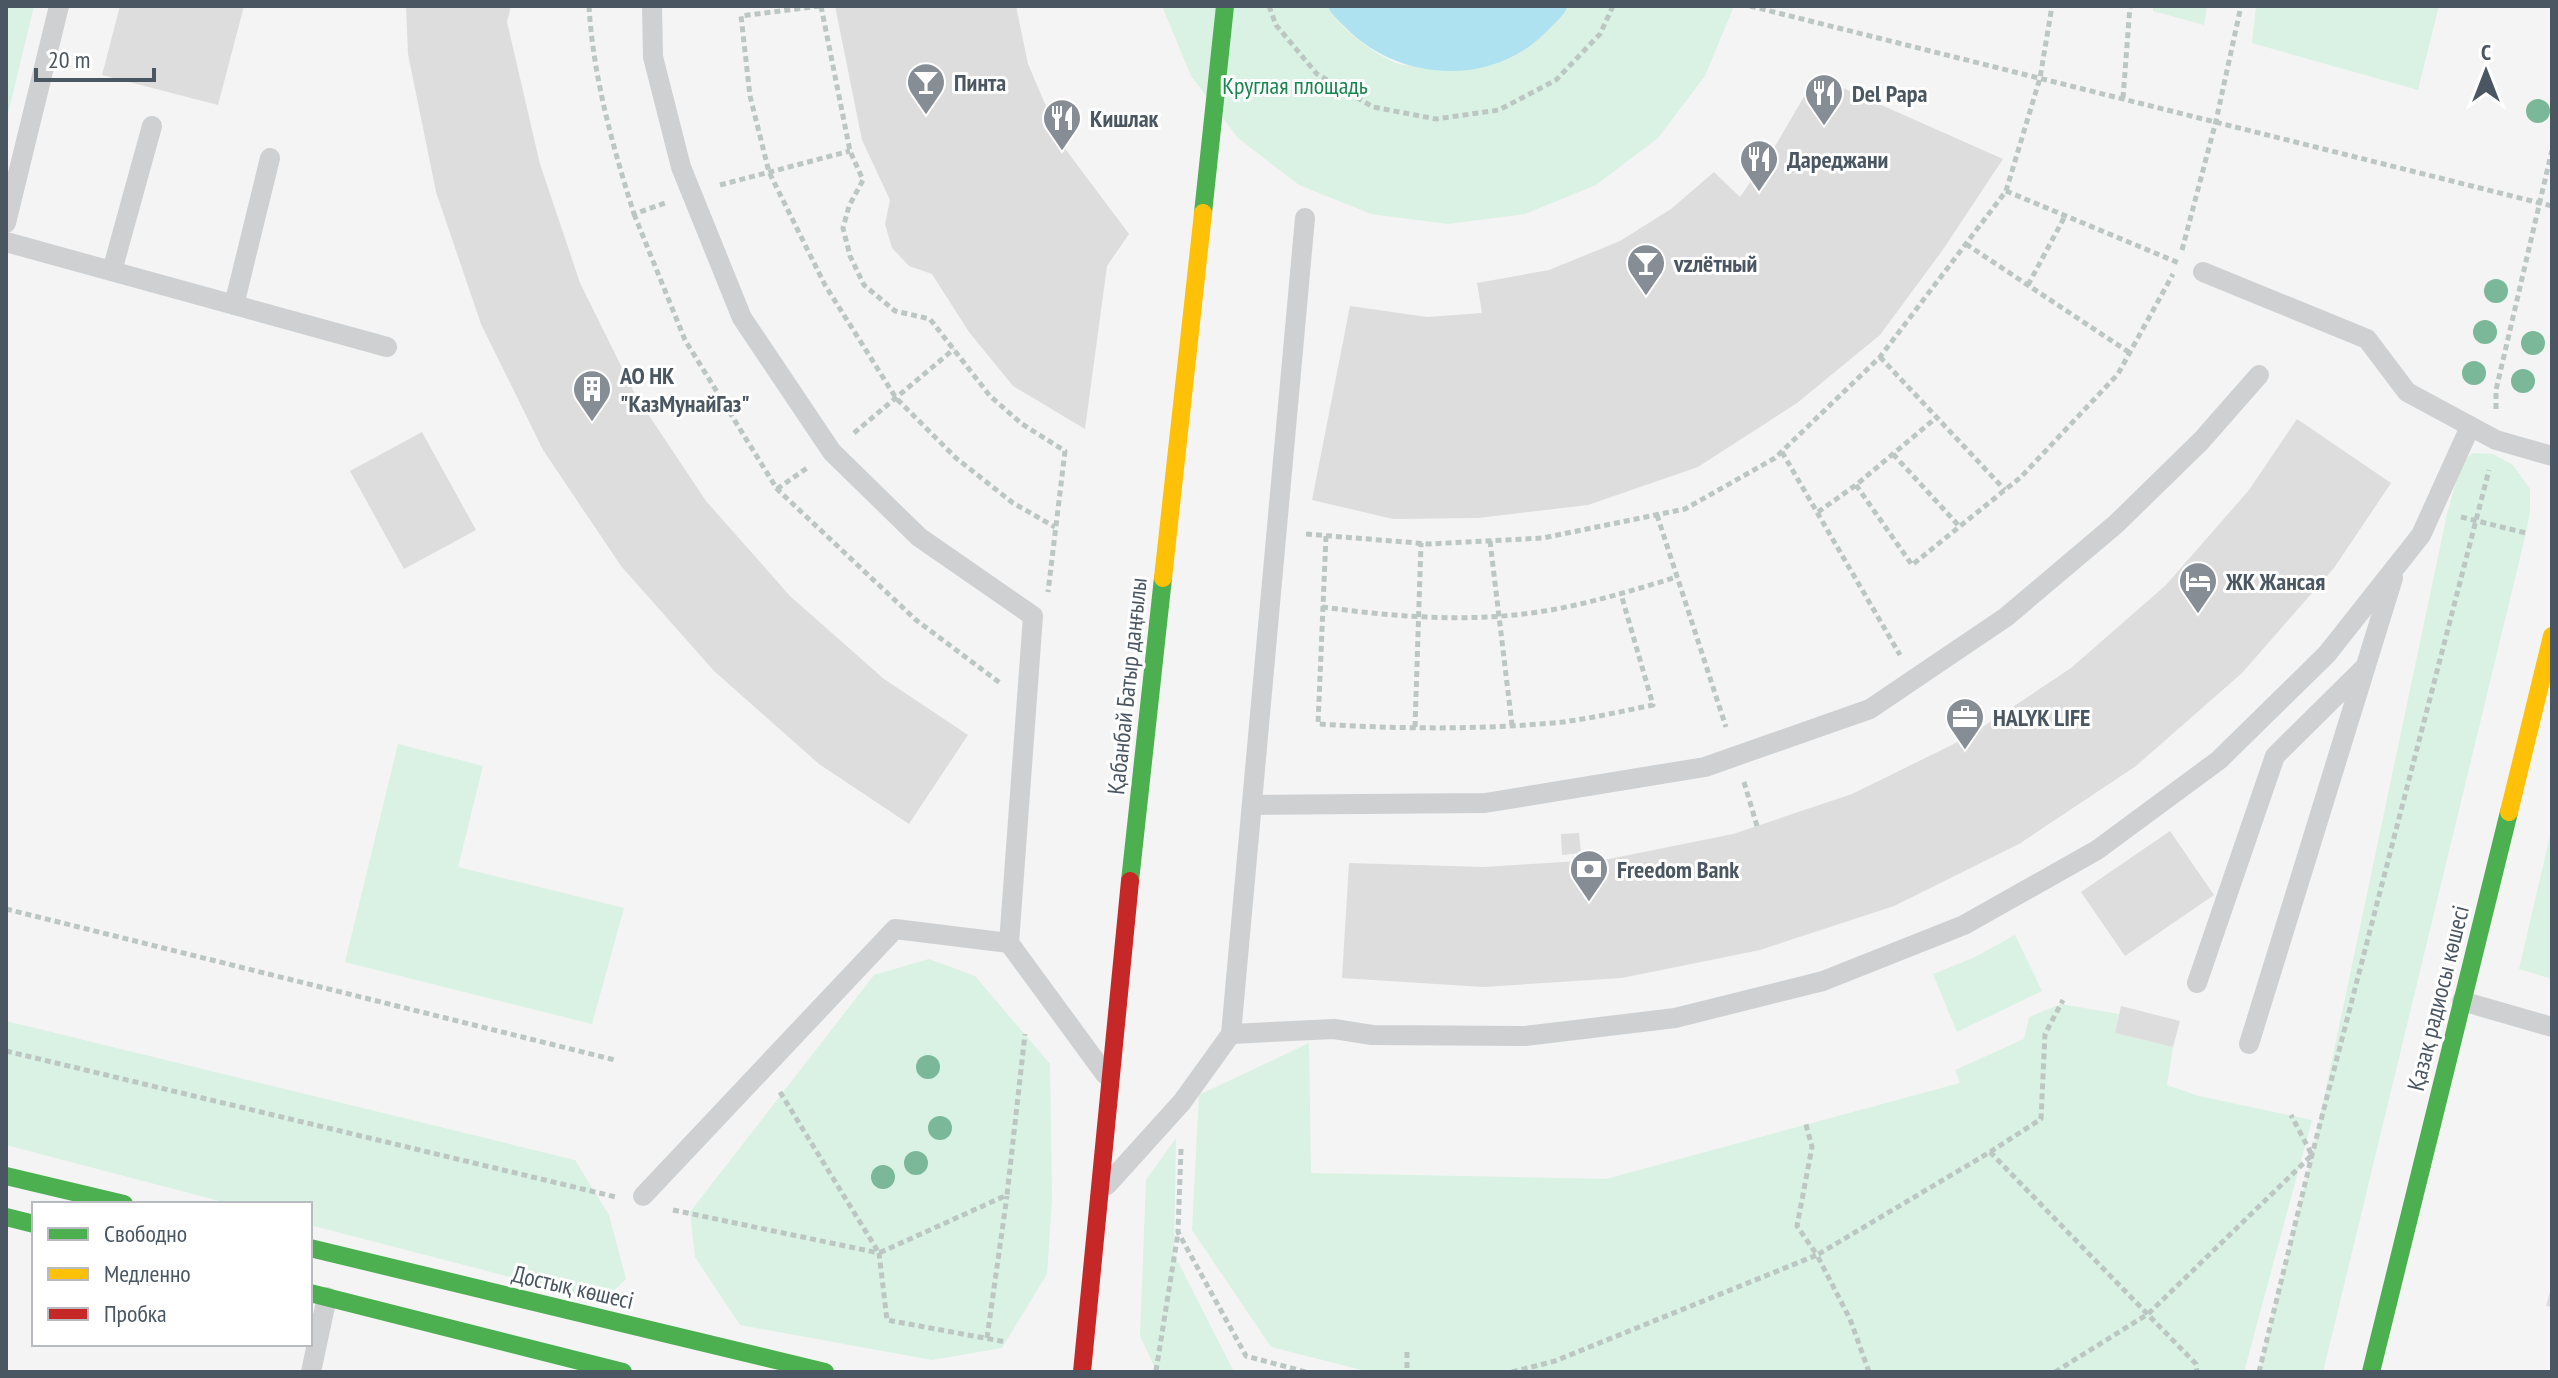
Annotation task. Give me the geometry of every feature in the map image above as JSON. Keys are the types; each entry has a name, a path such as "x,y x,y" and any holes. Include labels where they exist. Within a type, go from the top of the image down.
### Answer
{"street":[{"name":"Қабанбай Батыр даңғылы","path":"1082,1372 1123,949 1225,6"},
{"name":"Қазақ радиосы көшесі","path":"2371,1372 2552,636"},
{"path":"6,1176 116,1202"},
{"path":"6,1217 32,1224"},
{"name":"Достық көшесі","path":"312,1248 825,1372"},
{"path":"318,1295 623,1372"}],"lane":[{"path":"6,223 59,6"},
{"path":"652,6 653,57 681,167 742,318 832,452 919,537 1033,616 1009,943 1110,1081"},
{"path":"112,271 152,126"},
{"path":"234,305 270,158"},
{"path":"1099,1194 1182,1102 1231,1034 1305,218"},
{"path":"6,242 387,347"},
{"path":"2203,272 2367,339 2407,392 2496,440 2552,456"},
{"path":"1252,805 1485,803 1705,767 1870,709 2006,617 2116,524 2201,441 2259,375"},
{"path":"1231,1034 1334,1029 1372,1035 1525,1036 1675,1018 1823,981 1964,925 2097,850 2219,760 2327,654 2421,535 2470,427"},
{"path":"2249,1044 2396,567"},
{"path":"2197,983 2275,756 2365,667"},
{"path":"636,1198 895,929 1009,943"},
{"path":"2462,1001 2552,1027"},
{"path":"311,1372 318,1295"}],"path":[{"path":"589,6 591,48 619,167 634,214 685,340 777,489 916,620 1026,702"},
{"path":"1033,616 1048,596 1065,451 1022,424 990,396 930,319 895,311 864,285 850,256 843,228 849,206 863,180 850,151 820,6 741,16 750,96 769,172 825,285 896,398 956,458 1013,503 1055,527"},
{"path":"1269,6 1276,25 1317,74 1373,107 1436,119 1499,110 1556,80 1600,34 1613,6"},
{"path":"1750,6 2552,206"},
{"path":"1277,531 1421,543 1543,538 1685,509 1782,452 1880,357 2006,191 2040,78 2052,6"},
{"path":"2123,98 2130,6"},
{"path":"1856,485 1912,565 2021,477 2118,374 2179,263 2216,121 2241,6"},
{"path":"2259,1372 2496,440 2496,390 2552,150"},
{"path":"634,214 691,193 850,151"},
{"path":"2006,191 2179,263"},
{"path":"2028,285 2065,216"},
{"path":"1966,244 2130,353"},
{"path":"777,489 832,452 954,349"},
{"path":"1880,357 2005,490"},
{"path":"1818,512 1856,485 1937,417"},
{"path":"1782,452 1915,679"},
{"path":"1893,454 1960,527"},
{"path":"2447,514 2526,533"},
{"path":"1657,515 1757,826"},
{"path":"1326,536 1318,724 1389,728 1512,725 1564,722 1653,705 1621,594"},
{"path":"1490,541 1512,725"},
{"path":"1415,727 1421,543"},
{"path":"1322,607 1448,617 1522,614 1621,594 1677,577"},
{"path":"6,909 615,1060"},
{"path":"1512,1372 1555,1361 1817,1255 2041,1119 2045,1034 2063,1000"},
{"path":"987,1338 1025,1034"},
{"path":"6,1051 636,1198"},
{"path":"764,1067 879,1253 887,1320 1006,1342"},
{"path":"1155,1371 1178,1232 1182,1102"},
{"path":"2291,1115 2312,1155"},
{"path":"1805,1121 1812,1147 1797,1226 1817,1255 1850,1319 1869,1372"},
{"path":"1990,1152 2196,1364 2197,1372"},
{"path":"2055,1372 2148,1314 2312,1155"},
{"path":"661,1208 879,1253 1007,1195"},
{"path":"1178,1232 1246,1356 1306,1372"},
{"path":"1407,1352 1407,1372"}],"green space":[{"path":"6,6 34,6 6,122"},
{"name":"Круглая площадь","path":"1162,6 1327,6 1350,33 1384,57 1404,65 1448,66 1491,65 1512,57 1545,33 1568,6 1734,6 1705,76 1658,138 1596,185 1525,214 1448,224 1371,214 1299,185 1238,138 1191,76"},
{"path":"2153,6 2207,6 2204,25 2153,11"},
{"path":"2256,6 2439,6 2418,90 2252,43"},
{"path":"2472,453 2493,454 2513,465 2530,489 2526,533 2323,1372 2259,1372 2312,1155 2447,514 2461,465"},
{"path":"398,744 483,766 458,867 624,908 592,1024 345,962"},
{"path":"2552,827 2552,979 2519,969"},
{"path":"2015,935 2042,991 1957,1032 1933,974 1973,958"},
{"path":"929,959 975,976 1050,1064 1052,1200 1047,1274 1002,1348 932,1360 740,1325 695,1257 690,1212 874,975"},
{"path":"2061,1004 2119,1014 2115,1033 2173,1047 2167,1085 2199,1096 2312,1120 2244,1372 1370,1372 1271,1347 1192,1230 1199,1095 1309,1043 1311,1173 1606,1179 1960,1083 1955,1070 2024,1039 2029,1017"},
{"path":"6,1021 575,1160 609,1215 626,1279 603,1301 312,1226 312,1202 223,1202 6,1145"},
{"path":"1176,1138 1174,1254 1234,1372 1157,1372 1140,1336 1146,1180"}],"water":[{"path":"1327,6 1568,6 1544,34 1522,51 1498,63 1445,71 1392,59 1368,46 1347,29"}],"building":[{"path":"120,6 244,6 218,105 102,75"},
{"name":"АО НК \"КазМунайГаз\"","path":"406,6 511,6 507,22 540,164 580,283 636,396 706,501 790,596 884,679 968,735 909,824 819,764 714,671 621,566 543,450 481,324 436,192 408,54"},
{"path":"835,6 1016,6 1028,64 1063,146 1129,234 1107,266 1085,429 1013,386 969,332 932,274 909,266 892,248 885,224 890,200 862,140"},
{"path":"1816,76 2003,159 1942,251 1880,335 1797,403 1698,467 1588,505 1478,518 1393,519 1312,500 1350,306 1427,317 1482,313 1477,283 1549,270 1620,241 1671,209 1714,172 1740,197 1777,143"},
{"path":"2297,419 2391,483 2334,568 2242,673 2136,766 2019,844 1894,906 1760,950 1622,978 1483,987 1342,978 1349,863 1483,867 1609,859 1733,834 1852,794 1966,738 2071,668 2166,585 2249,490"},
{"path":"422,432 476,530 404,569 350,471"},
{"path":"2170,831 2214,895 2125,956 2081,892"},
{"path":"1579,833 1581,853 1562,855 1561,834"},
{"path":"2121,1006 2180,1021 2173,1047 2115,1033"},
{"path":"2552,1288 2552,1307 2546,1306"}],"traffic: fast":[{"path":"1203,213 1225,6"},
{"path":"1130,881 1163,578"},
{"path":"2371,1372 2509,812"},
{"path":"6,1176 116,1202"},
{"path":"6,1217 32,1224"},
{"path":"312,1248 825,1372"},
{"path":"312,1294 623,1372"}],"traffic: slow":[{"path":"1163,578 1203,213"},
{"path":"2509,812 2552,636"}],"traffic: jam":[{"path":"1082,1372 1130,881"}],"place":[{"name":"Пинта","path":"926,116"},
{"name":"Del Papa","path":"1824,127"},
{"name":"Кишлак","path":"1062,152"},
{"name":"Дареджани","path":"1759,193"},
{"name":"vzлётный","path":"1646,297"},
{"name":"АО НК \"КазМунайГаз\"","path":"592,423"},
{"name":"ЖК Жансая","path":"2198,615"},
{"name":"HALYK LIFE","path":"1965,751"},
{"name":"Freedom Bank","path":"1589,903"}]}
